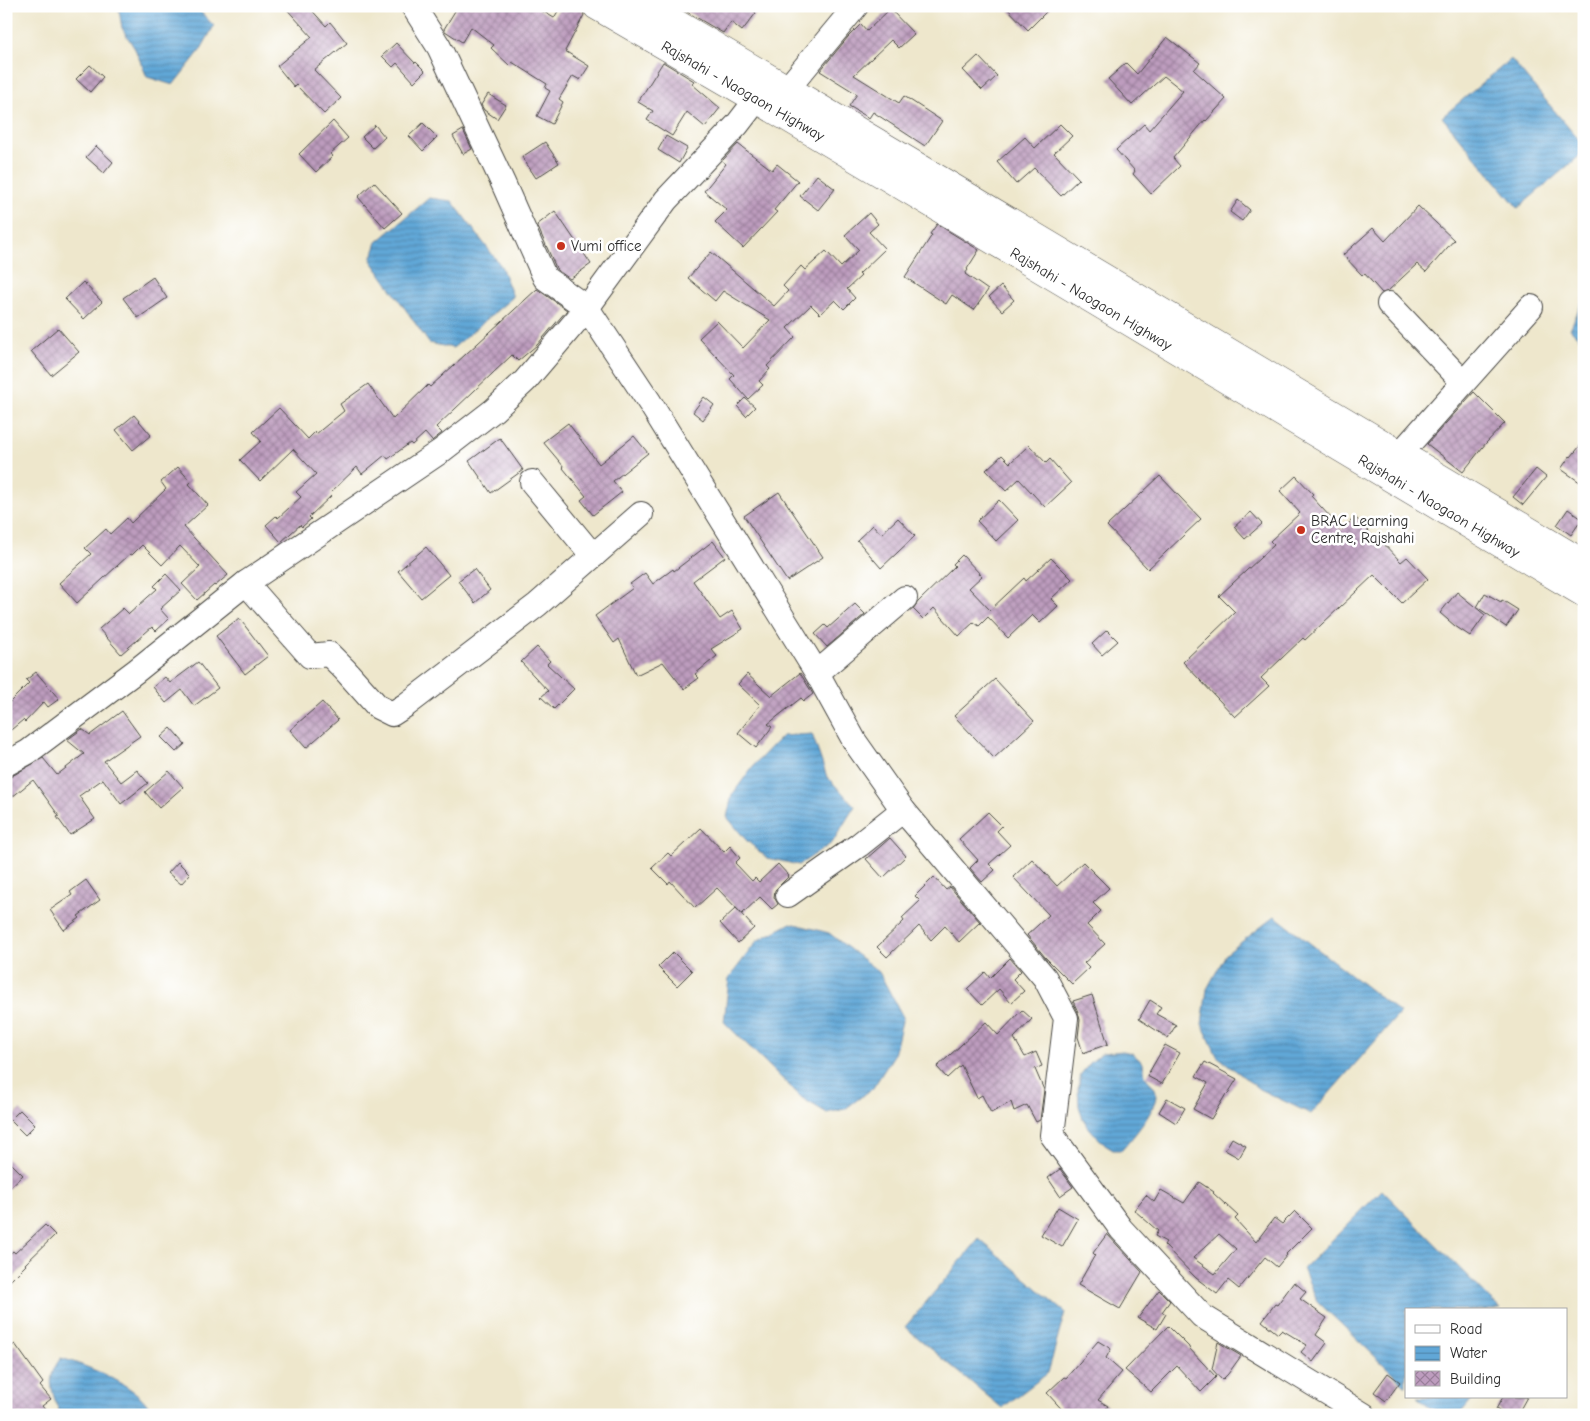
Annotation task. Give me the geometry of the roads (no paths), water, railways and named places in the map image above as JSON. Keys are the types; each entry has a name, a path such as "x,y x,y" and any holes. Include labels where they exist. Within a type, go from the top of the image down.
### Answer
{"main road":[{"name":"Rajshahi - Naogaon Highway","path":"646,6 787,89 906,174 1584,593"},
{"name":"Rajshahi - Naogaon Highway","path":"609,9 757,99 906,174 1400,454 1584,564"}],"street":[{"path":"413,6 439,46 545,278 587,308 650,403 818,673 855,742 903,810 1045,978 1066,1018 1052,1135 1121,1229 1202,1316 1364,1415"},
{"path":"787,89 856,6"},
{"path":"6,764 28,752 136,671 246,583 441,451 494,410 525,380 587,308 666,200 737,125 757,99"},
{"path":"1389,304 1463,382"},
{"path":"1400,454 1531,307"},
{"path":"532,482 593,556"},
{"path":"246,583 310,656 329,654 378,707 392,714 537,604 642,514"},
{"path":"818,673 904,598"},
{"path":"788,895 859,845 903,810"}],"water":[{"path":"129,6 195,6 214,26 200,51 173,85 147,77 135,49 122,28 119,10"},
{"path":"1511,59 1584,146 1584,152 1518,208 1442,117"},
{"path":"429,198 452,201 501,266 513,297 453,348 429,343 371,260 377,242"},
{"path":"1584,298 1584,342 1570,329"},
{"path":"812,734 827,777 855,806 832,843 799,865 767,858 746,840 727,817 732,795 753,766 782,736"},
{"path":"1275,916 1400,1013 1311,1114 1259,1089 1217,1056 1202,1024 1207,989 1226,954"},
{"path":"791,923 829,933 879,972 903,1017 894,1055 873,1088 845,1109 827,1113 802,1098 724,1022 729,978 757,941"},
{"path":"1123,1051 1132,1053 1143,1063 1146,1077 1155,1089 1156,1099 1144,1122 1122,1150 1113,1150 1105,1145 1083,1119 1079,1106 1078,1089 1081,1074 1090,1063 1102,1053"},
{"path":"1382,1190 1499,1308 1405,1308 1405,1385 1317,1301 1303,1269"},
{"path":"979,1239 1065,1312 1048,1373 1002,1408 905,1327"},
{"path":"61,1358 99,1372 126,1386 146,1403 152,1413 150,1415 60,1415 51,1379"},
{"path":"1418,1398 1473,1398 1459,1415 1436,1411"}],"place":[{"name":"Vumi office","path":"561,246"},
{"name":"BRAC Learning Centre, Rajshahi","path":"1301,530"}]}
